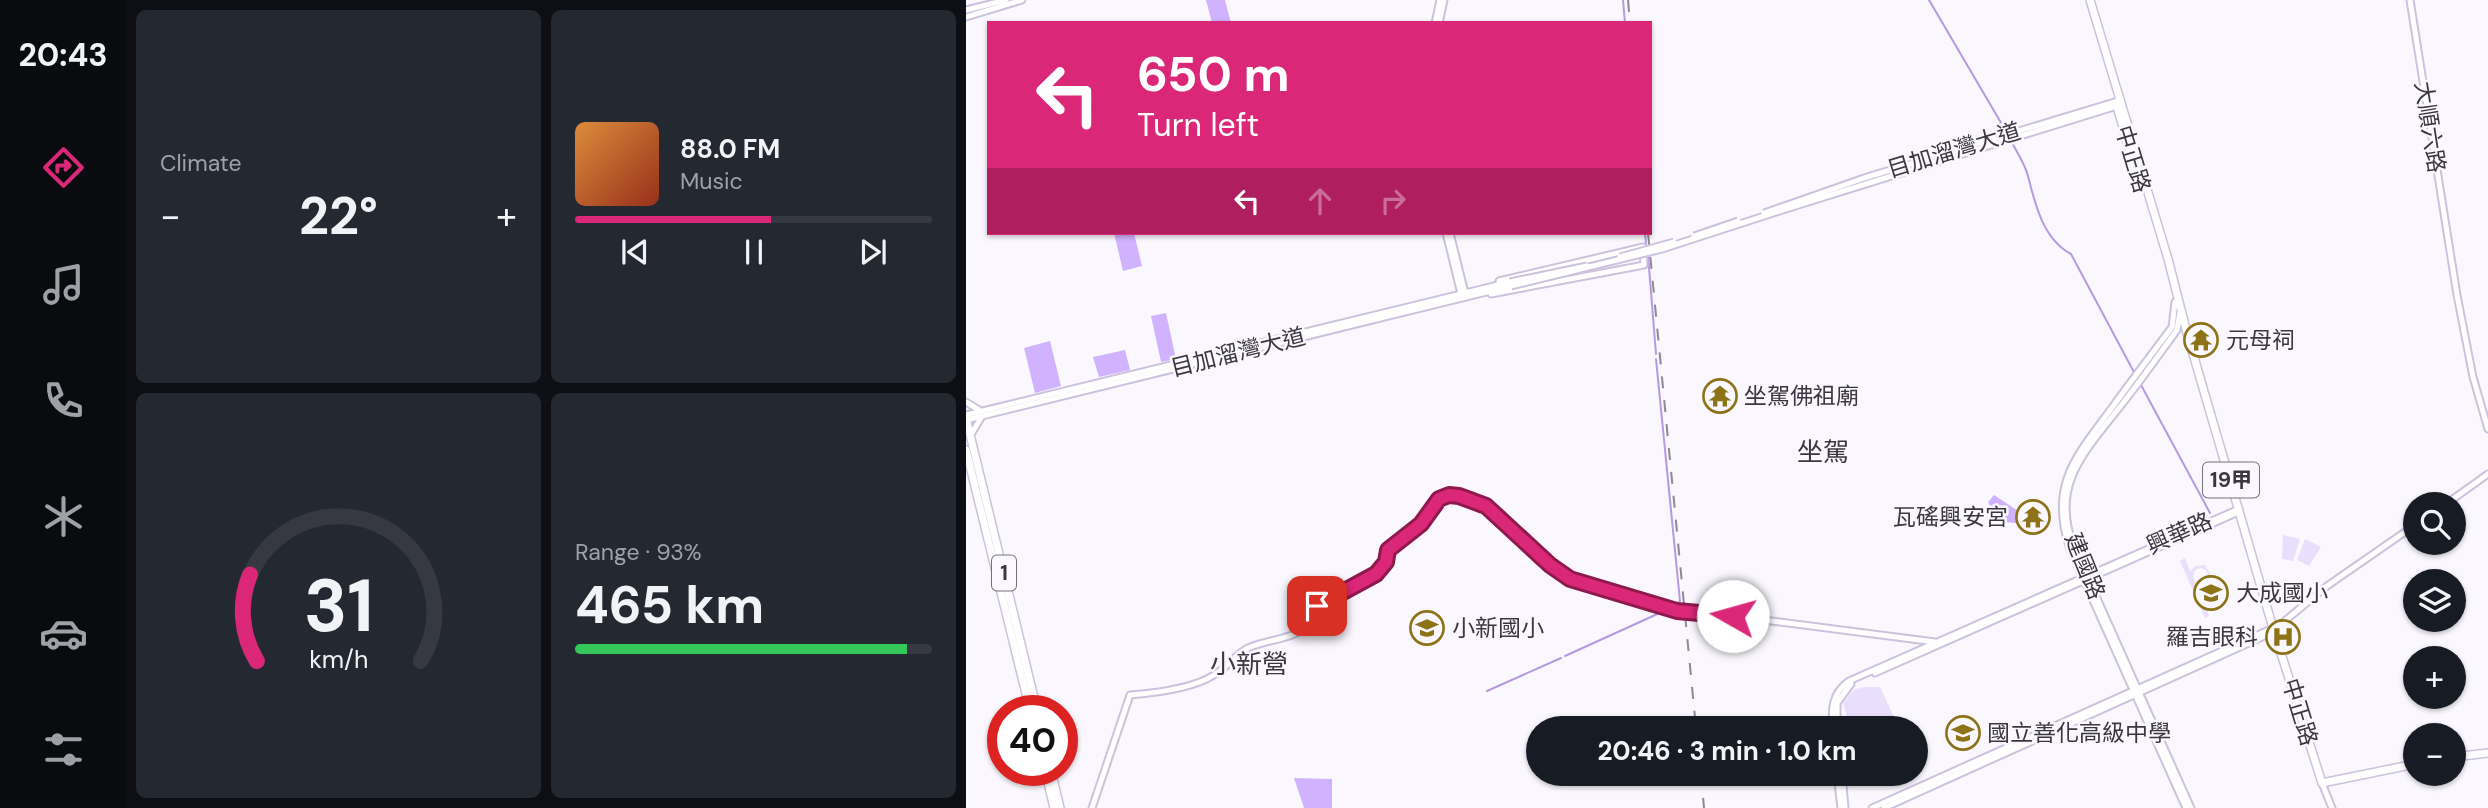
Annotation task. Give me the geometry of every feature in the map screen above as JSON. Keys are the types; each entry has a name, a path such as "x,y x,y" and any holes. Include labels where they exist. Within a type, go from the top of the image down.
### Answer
{"main road":[{"name":"19甲","path":"2088,0 2118,103"},
{"name":"中正路","path":"2118,103 2273,628 2322,783"},
{"name":"中正路","path":"2178,301 2180,319 2187,333"},
{"name":"1","path":"966,418 1033,695"},
{"name":"1","path":"966,450 1026,695"},
{"path":"2466,756 2488,753"},
{"path":"2322,783 2403,766"},
{"path":"1049,786 1054,808"},
{"path":"1055,786 1060,808"}],"street":[{"path":"966,10 1006,0"},
{"path":"966,17 1022,0"},
{"path":"1437,21 1442,0"},
{"name":"大順六路","path":"2410,0 2473,377 2488,429"},
{"name":"目加溜灣大道","path":"966,418 1633,254 2118,103"},
{"path":"1449,235 1464,295"},
{"path":"1643,247 1644,265 1508,292 1474,292 1643,247"},
{"name":"建國路","path":"2178,301 2172,327 2081,454 2070,479 2066,503 2068,530 2085,578 2191,808"},
{"name":"建國路","path":"2136,380 2177,330 2180,319"},
{"path":"966,402 976,410 987,412"},
{"path":"970,436 976,422 987,412"},
{"path":"2463,492 2488,474"},
{"path":"1092,808 1130,695 1202,680 1216,674 1232,659 1251,647 1301,632 1312,621 1314,610 1321,601 1376,574 1386,562 1388,550 1421,524 1439,499 1449,495 1486,506 1550,565 1570,579 1615,593 1677,611 1935,642"},
{"name":"興華路","path":"1836,716 1837,703 1850,684 2239,509"},
{"path":"1884,808 2273,628 2327,586 2403,534"},
{"name":"興華路","path":"1834,716 1833,701 1846,683 2085,578"},
{"path":"1872,808 2137,691"},
{"name":"建國路","path":"2137,691 2186,808"},
{"name":"中正路","path":"2322,783 2332,808"},
{"path":"1840,786 1843,808"}],"shaded area":[{"path":"1206,0 1225,0 1230,21 1211,21"},
{"path":"1114,235 1134,235 1142,266 1123,271"},
{"path":"1166,313 1176,359 1161,362 1151,316"},
{"path":"1050,341 1061,386 1035,393 1024,348"},
{"path":"1125,350 1130,370 1099,377 1093,357"},
{"path":"1994,495 2026,516 2022,524 1998,521 1988,502"},
{"path":"2283,535 2300,539 2293,561 2282,559"},
{"path":"2305,539 2321,547 2309,566 2297,560"},
{"path":"2185,558 2190,571 2196,566 2205,565 2220,593 2219,604 2206,607 2209,616 2205,618 2180,561","holes":["2195,570 2206,570 2217,600 2212,604 2203,601 2193,577"]},
{"path":"1880,687 1893,716 1847,716 1843,703 1855,689"},
{"path":"1294,778 1332,779 1332,808 1304,808"}],"waterway":[{"path":"1623,0 1625,21"},
{"path":"1929,0 2007,133"},
{"path":"2011,141 2025,167 2037,209 2047,230 2053,239 2071,254 2135,374"},
{"path":"1645,235 1646,245"},
{"path":"1648,255 1656,354"},
{"path":"1656,359 1680,601 1672,607"},
{"path":"2141,385 2210,513"},
{"path":"1565,656 1664,611"},
{"path":"1487,691 1561,658"}],"railway":[{"path":"1628,0 1630,21"},
{"path":"1648,235 1695,716"},
{"path":"1702,786 1704,808"}],"place":[{"name":"元母祠","path":"2201,340"},
{"name":"坐駕佛祖廟","path":"1720,396"},
{"name":"瓦磘興安宮","path":"2033,517"},
{"name":"大成國小","path":"2211,593"},
{"name":"小新國小","path":"1427,628"},
{"name":"羅吉眼科","path":"2283,637"},
{"name":"國立善化高級中學","path":"1963,733"}],"district":[{"name":"坐駕","path":"1823,452"},
{"name":"小新營","path":"1249,664"}],"route":[{"path":"1317,606 1343,589 1358,585 1376,574 1386,562 1385,554 1388,550 1421,524 1439,499 1451,495 1471,499 1486,506 1550,565 1570,579 1677,611 1733,616"}]}
